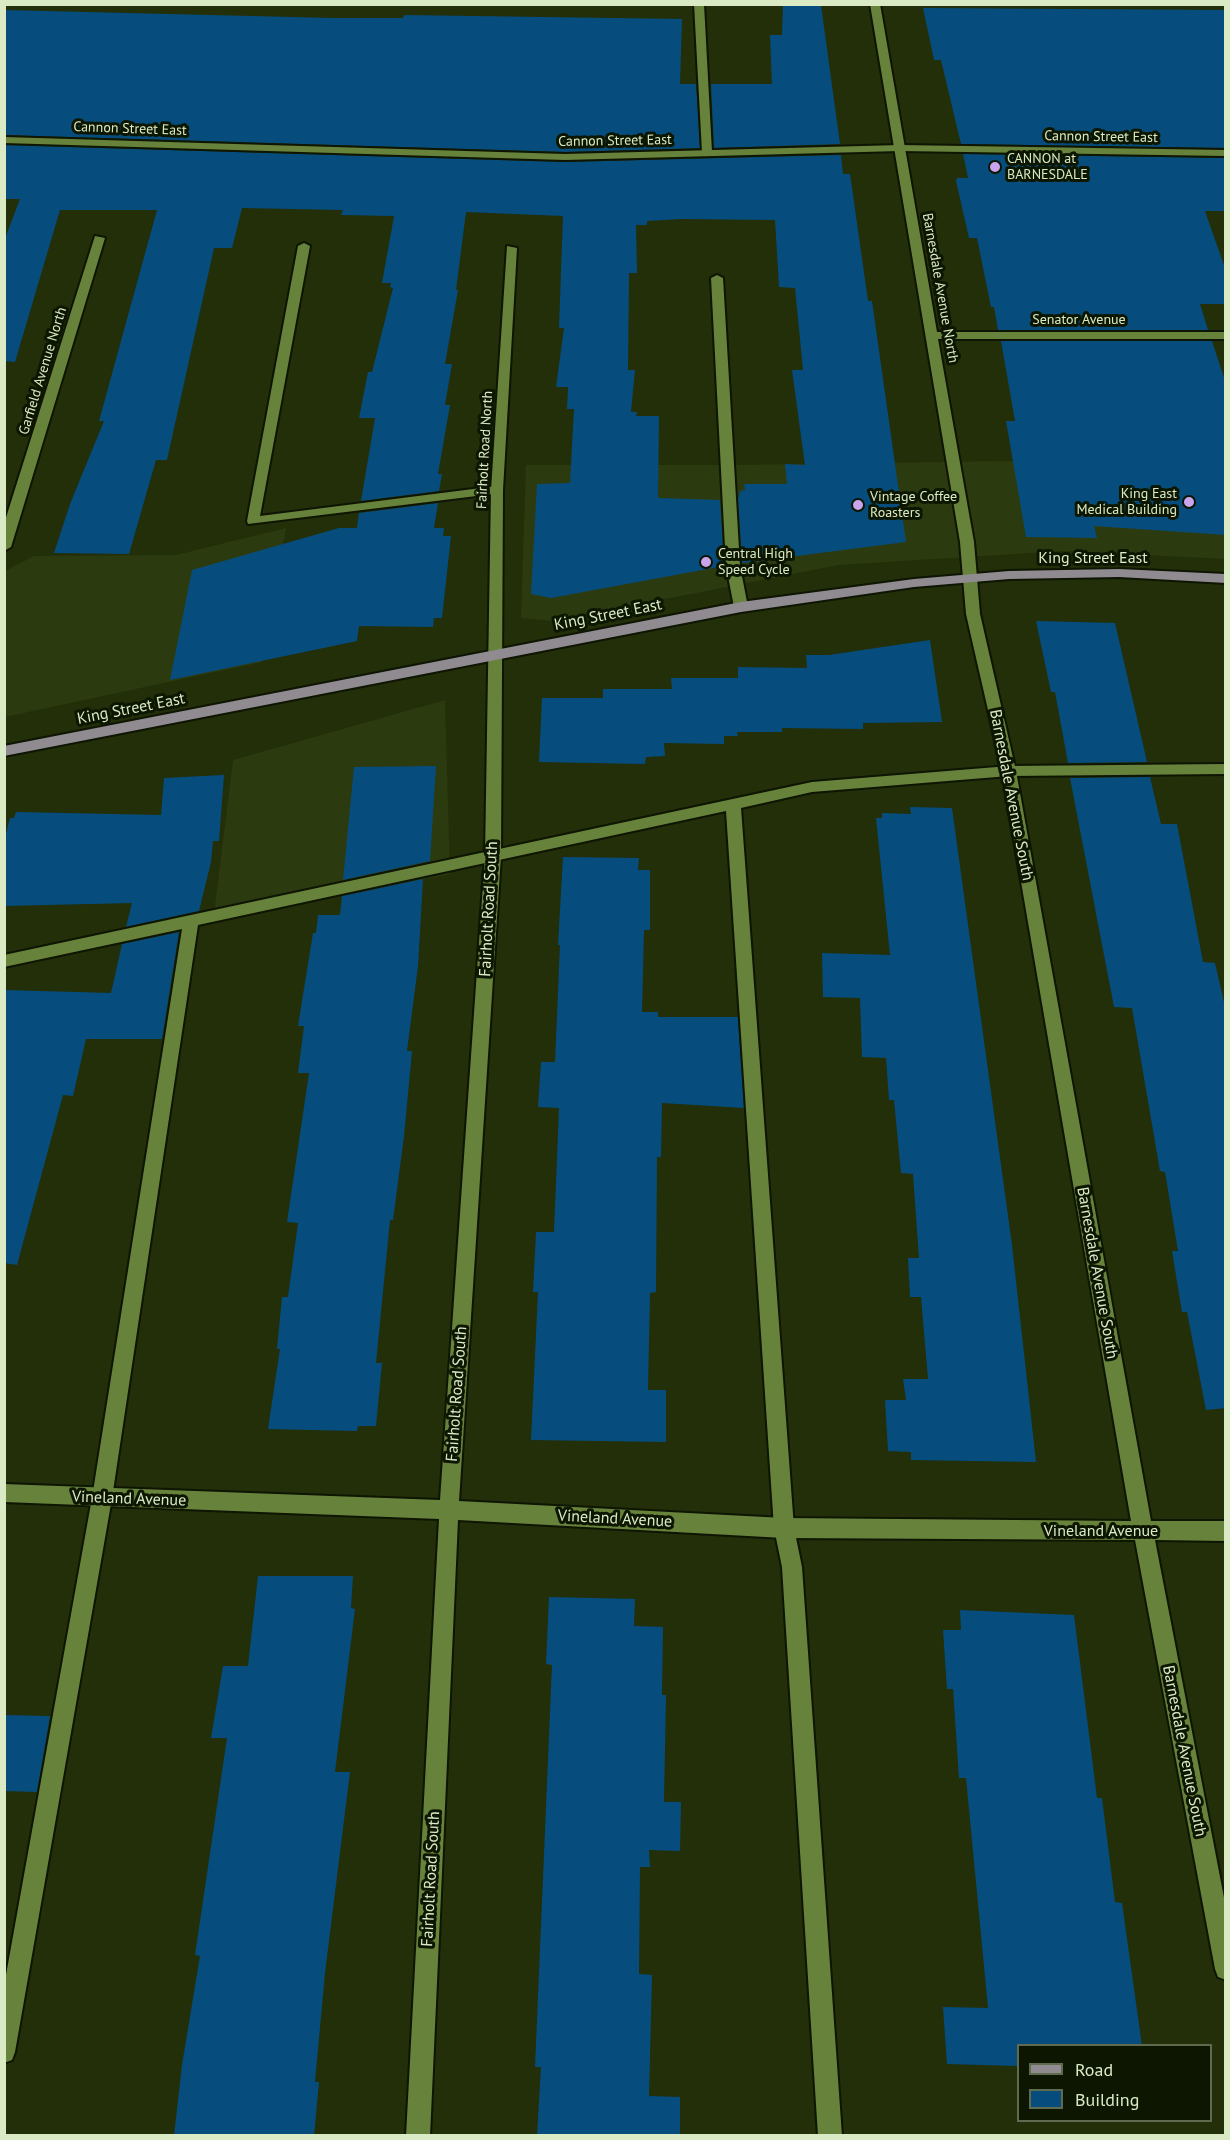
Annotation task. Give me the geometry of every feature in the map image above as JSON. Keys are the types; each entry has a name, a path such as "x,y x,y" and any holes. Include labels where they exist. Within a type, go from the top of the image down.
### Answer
{"main road":[{"name":"King Street East","path":"4,751 495,653 741,607 969,577 1119,573 1226,579"}],"street":[{"path":"699,4 707,152"},
{"name":"Barnesdale Avenue North","path":"875,4 968,542 969,577"},
{"name":"Cannon Street East","path":"4,141 565,157 900,148 1087,153 1226,153"},
{"name":"Garfield Avenue North","path":"4,547 99,238"},
{"path":"304,246 253,521 497,490"},
{"name":"Fairholt Road North","path":"495,653 497,490 511,248"},
{"path":"717,278 733,566 741,607"},
{"name":"Senator Avenue","path":"933,334 1226,336"},
{"name":"Barnesdale Avenue South","path":"969,577 973,614 1009,771 1143,1531 1226,1969"},
{"name":"Fairholt Road South","path":"418,2136 449,1510 494,856 495,653"},
{"path":"4,961 812,787 1009,771 1226,769"},
{"path":"733,805 784,1528 792,1567 830,2136"},
{"path":"4,2052 102,1498 191,921"},
{"name":"Vineland Avenue","path":"4,1493 449,1510 784,1528 1226,1531"}],"shaded area":[{"path":"1225,458 1225,559 1063,551 839,565 553,621 521,618 526,465 728,465"},
{"path":"286,528 262,662 5,717 5,571 34,556 176,555"},
{"path":"445,700 450,874 213,922 233,760"}],"building":[{"path":"783,5 821,5 840,144 714,148 711,84 772,84 770,35 782,35"},
{"path":"923,8 1226,10 1226,148 961,144 941,60 934,60"},
{"path":"4,10 333,18 403,18 404,15 682,19 680,84 696,84 700,148 565,152 4,135"},
{"path":"4,145 565,162 841,155 843,174 850,174 868,301 872,301 906,542 742,563 738,500 740,491 745,490 744,484 787,484 785,464 805,465 792,370 803,370 795,288 779,287 775,220 681,219 647,221 647,225 636,225 637,273 629,273 628,370 635,370 631,412 637,412 636,416 659,416 658,498 720,500 724,566 551,598 531,594 537,484 570,483 574,409 567,409 568,387 556,387 564,328 559,328 563,216 466,212 456,290 458,290 445,364 452,364 445,405 450,405 438,474 442,474 439,491 361,501 375,418 359,418 368,372 372,372 393,288 390,287 391,283 382,283 394,216 341,215 343,210 242,208 232,248 214,248 167,460 156,460 129,554 54,553 70,504 104,421 99,421 157,210 60,210 15,362 4,361 4,241 20,199 4,199"},
{"path":"963,154 1226,158 1226,211 1205,211 1226,271 1226,304 1200,304 1208,330 998,330 977,238 969,238 956,181 957,178 968,178"},
{"path":"1001,341 1212,341 1226,384 1226,535 1094,526 1097,538 1026,537 1006,421 1015,421"},
{"path":"438,503 434,528 444,528 443,536 451,536 442,618 434,618 433,627 359,626 357,641 170,680 192,570 339,528 357,528 359,513"},
{"path":"1036,621 1115,623 1147,762 1068,763 1055,692 1051,692"},
{"path":"930,640 942,722 863,723 863,729 782,728 782,732 737,732 738,736 724,736 724,744 664,743 665,756 646,757 645,764 539,762 542,698 603,698 603,689 672,689 671,678 738,678 738,667 807,668 806,655 829,655"},
{"path":"436,766 430,861 343,880 354,767"},
{"path":"224,775 219,841 213,841 211,862 199,911 126,927 132,903 4,906 4,842 10,818 14,818 16,812 161,815 164,778"},
{"path":"1150,777 1161,824 1177,824 1203,962 1215,963 1226,1011 1226,1408 1206,1410 1187,1312 1182,1312 1172,1251 1178,1251 1165,1172 1160,1171 1132,1008 1114,1007 1070,778"},
{"path":"910,807 952,808 1012,1245 1036,1462 911,1460 911,1452 888,1451 885,1400 906,1400 903,1379 928,1379 921,1297 910,1297 908,1258 919,1258 913,1174 901,1173 894,1100 889,1100 886,1058 862,1057 860,998 823,997 822,953 890,955 876,818 882,818 882,813 911,814"},
{"path":"563,857 639,858 638,870 650,870 650,930 644,930 642,1012 658,1012 658,1017 738,1017 744,1108 662,1103 661,1157 657,1157 656,1292 650,1293 648,1390 666,1390 666,1442 531,1440 538,1292 533,1292 536,1232 554,1232 559,1108 538,1107 541,1062 555,1062"},
{"path":"423,879 418,966 407,1051 412,1051 404,1136 393,1220 390,1220 376,1363 382,1363 376,1426 358,1426 357,1431 268,1429 280,1349 277,1349 282,1297 288,1297 298,1223 287,1222 309,1073 298,1073 304,1026 298,1026 318,915 340,915 342,896"},
{"path":"179,932 162,1039 86,1039 73,1096 63,1095 17,1265 4,1263 4,990 111,993 122,944"},
{"path":"258,1576 353,1576 351,1608 355,1609 335,1772 350,1772 325,1973 315,2082 319,2082 314,2136 174,2136 182,2065 200,1956 195,1955 227,1738 211,1738 223,1666 248,1666"},
{"path":"549,1597 635,1599 634,1626 663,1627 662,1695 666,1695 664,1802 681,1802 680,1851 649,1850 650,1867 640,1867 639,1974 652,1975 649,2096 680,2097 680,2136 537,2136 541,2067 535,2067 552,1665 546,1664"},
{"path":"960,1610 1074,1615 1097,1798 1102,1798 1115,1902 1122,1903 1142,2044 1017,2044 1017,2066 947,2064 943,2007 988,2008 966,1778 959,1778 953,1689 947,1689 943,1630 961,1630"},
{"path":"4,1715 50,1716 37,1792 4,1791"}],"place":[{"name":"CANNON at BARNESDALE","path":"995,167"},
{"name":"King East Medical Building","path":"1189,502"},
{"name":"Vintage Coffee Roasters","path":"858,505"},
{"name":"Central High Speed Cycle","path":"706,562"}]}
